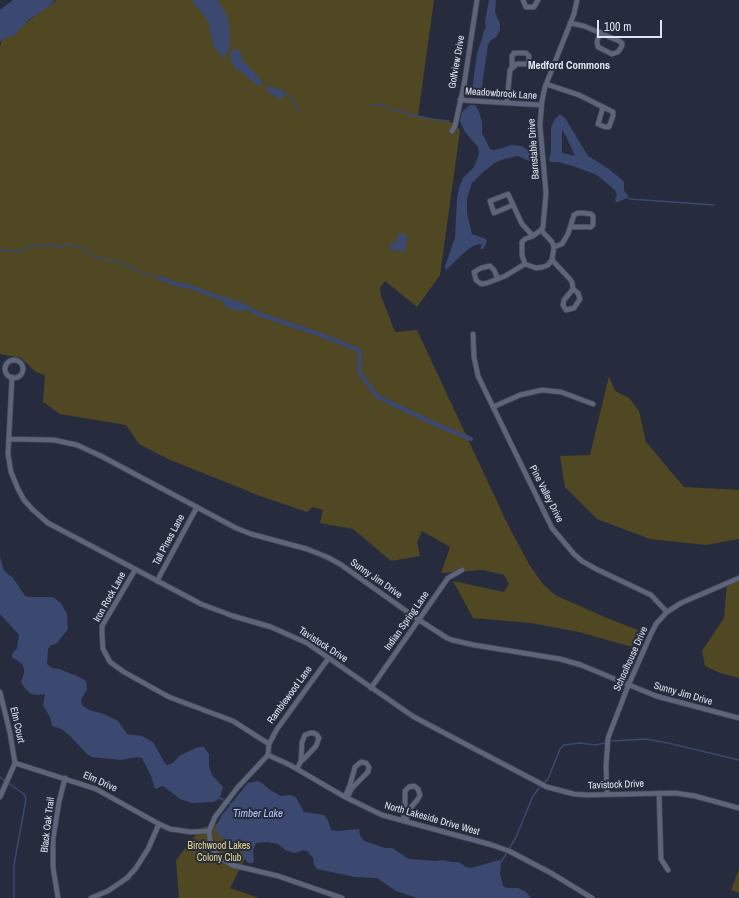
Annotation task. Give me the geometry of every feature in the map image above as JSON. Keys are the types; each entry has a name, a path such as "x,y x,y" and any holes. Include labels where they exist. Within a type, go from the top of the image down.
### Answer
{"street":[{"name":"Golfview Drive","path":"452,131 455,126 464,85 477,0"},
{"path":"523,0 526,7 534,7 538,0"},
{"name":"Barnstable Drive","path":"541,230 543,227 546,193 540,125 541,105 546,84 575,10 577,0"},
{"path":"570,23 584,26 600,32 619,41 622,43 618,52 612,54 598,47 597,42 600,32"},
{"path":"507,102 510,72 512,67"},
{"path":"546,84 579,95 603,107"},
{"name":"Meadowbrook Lane","path":"460,100 541,105"},
{"path":"513,205 494,213 490,201 508,194 522,224 532,236"},
{"path":"554,247 562,243 570,231 573,218 574,215 578,213 591,214 593,216 593,225 591,227 571,227"},
{"path":"541,230 552,242 554,247 552,260 548,265 536,268 525,264 522,255 522,242 541,230"},
{"path":"552,260 572,282 573,290"},
{"path":"498,279 494,270 490,266 481,268 474,272 476,280 481,284 498,279 512,273 525,264"},
{"name":"Pine Valley Drive","path":"474,334 475,366 478,376 555,532 574,554 582,560 596,569 647,592 667,612"},
{"name":"Tavistock Drive","path":"12,377 8,454 13,478 20,494 32,510 48,523 135,570 213,609 271,627 307,643 414,718 546,788 574,794 675,793 739,808"},
{"path":"493,407 520,395 542,390 561,392 593,404"},
{"name":"Sunny Jim Drive","path":"9,439 54,440 77,445 101,456 236,528 251,534 307,549 334,560 419,620 452,640 560,659 581,665 628,686 678,703 739,718"},
{"name":"Tall Pines Lane","path":"157,581 197,507"},
{"name":"Iron Rock Lane","path":"135,570 102,626 102,645 106,657 119,669 146,685 185,704 228,718 244,726 269,744"},
{"name":"Indian Spring Lane","path":"371,688 448,578 462,570"},
{"name":"Schoolhouse Drive","path":"607,794 606,766 608,738 628,686 653,630 667,612 688,600 739,578"},
{"name":"Ramblewood Lane","path":"269,744 291,708 328,659"},
{"name":"Elm Court","path":"0,692 10,733 15,763"},
{"path":"297,769 301,761 316,746 319,738 318,735 310,733 305,735 302,742 301,761"},
{"path":"269,744 268,756 255,768 212,822 209,831 211,844 216,853 223,860 232,864 278,876 342,898"},
{"name":"North Lakeside Drive West","path":"268,756 297,769 346,797 382,815 503,849 547,870 592,898"},
{"path":"361,762 366,763 369,767 368,772 352,788 346,797 355,767 361,762"},
{"path":"0,796 15,763"},
{"name":"Elm Drive","path":"15,763 96,789 159,824 170,828 191,832 209,831"},
{"name":"Black Oak Trail","path":"58,898 53,868 53,839 59,802 65,778"},
{"path":"414,786 418,789 420,795 408,810 404,821 405,792 409,787 414,786"},
{"path":"659,793 661,859 668,870"},
{"path":"91,898 108,891 128,878 148,849 159,824"}],"green space":[{"path":"57,0 434,0 418,116 455,123 460,131 440,275 417,307 385,281 380,288 381,296 395,332 417,330 508,525 530,566 543,584 555,595 638,630 632,647 579,632 531,623 473,618 453,581 504,592 509,584 504,575 483,570 441,573 450,547 422,531 417,542 420,556 391,561 353,529 320,523 323,510 312,507 307,512 260,496 168,459 139,444 126,425 60,414 43,402 45,375 36,372 21,358 0,354 0,47 2,40"},
{"path":"609,376 615,391 629,398 639,411 646,442 684,487 739,490 739,539 706,545 650,539 597,519 565,487 560,456 590,455"},
{"path":"739,578 739,678 720,673 705,666 702,651 724,618 727,583"},
{"name":"Birchwood Lakes Colony Club","path":"228,821 257,835 230,888 259,898 179,898 176,860 201,828"},
{"path":"739,869 739,893 731,890"}],"water":[{"path":"13,0 55,0 46,9 28,20 14,36 5,38 0,42 0,10"},
{"path":"191,0 218,0 228,18 229,24 230,42 229,49 225,57 221,56 213,45 208,21"},
{"path":"489,0 496,0 495,12 500,24 500,30 496,37 490,41 488,45 482,86 479,93 473,95 472,90 477,53 484,30 486,28 485,22"},
{"path":"232,49 238,50 241,53 242,59 263,82 260,86 239,70 236,71 230,58"},
{"path":"265,85 283,90 284,93 281,100 268,92"},
{"path":"470,105 475,105 478,109 482,122 482,133 490,149 499,149 512,145 521,146 532,152 539,159 534,163 518,156 504,159 496,162 472,183 467,199 467,213 472,234 486,239 487,242 483,249 480,249 482,244 473,246 446,270 445,266 455,238 459,188 463,178 474,167 479,154 478,147 465,132 460,121 462,112"},
{"path":"560,114 565,118 588,156 609,169 624,182 624,191 628,195 627,198 616,202 615,199 617,195 615,190 597,175 558,162 550,162 551,127 555,119","holes":["562,130 575,156 562,153"]},
{"path":"397,234 408,235 405,252 390,250 391,242 397,243"},
{"path":"217,296 226,297 244,303 251,309 250,311 239,311 227,308 223,301 216,299"},
{"path":"0,556 4,571 13,578 25,596 53,597 61,603 67,614 68,629 57,643 50,646 48,649 47,664 52,668 60,669 86,681 87,689 81,700 82,705 89,710 104,714 118,721 127,734 142,736 153,742 167,765 173,763 179,756 198,747 204,747 209,754 209,766 212,775 223,787 218,800 213,802 192,803 180,799 163,786 155,789 151,776 142,758 137,757 121,760 92,757 87,754 69,735 61,729 52,726 50,717 43,705 45,694 31,694 24,687 21,682 24,668 22,664 12,657 12,654 17,648 19,635 0,614"},
{"name":"Timber Lake","path":"257,781 281,796 290,795 296,797 304,812 324,815 328,820 331,830 337,831 359,829 360,836 364,841 385,848 392,848 409,859 459,862 466,867 471,868 499,860 501,862 500,874 503,886 507,888 518,888 526,892 531,898 417,898 396,891 377,878 355,877 317,869 314,865 313,858 307,851 303,850 294,853 285,850 278,844 267,842 256,843 253,850 254,862 248,863 243,857 242,847 219,836 216,831 216,826 222,815 248,783"}],"waterway":[{"path":"284,93 292,98 299,113"},
{"path":"371,105 383,105 389,109 407,113 412,116 449,121"},
{"path":"627,197 630,199 714,205"},
{"path":"0,249 5,251 23,251 28,246 52,245 62,247 67,244 86,249 95,257 121,263 140,272 160,278"},
{"path":"160,278 179,285 188,286 222,299"},
{"path":"246,307 261,315 313,332 359,350 359,372 378,397 471,439"},
{"path":"612,741 646,739 739,760"},
{"path":"544,783 548,779 560,749 564,745 580,743 595,745 605,743"},
{"path":"0,777 5,781"},
{"path":"8,783 24,794 26,799 14,865 14,898"},
{"path":"501,862 516,837 533,796 539,788"},
{"path":"218,797 231,804"}],"district":[{"name":"Medford Commons","path":"569,66"}]}
